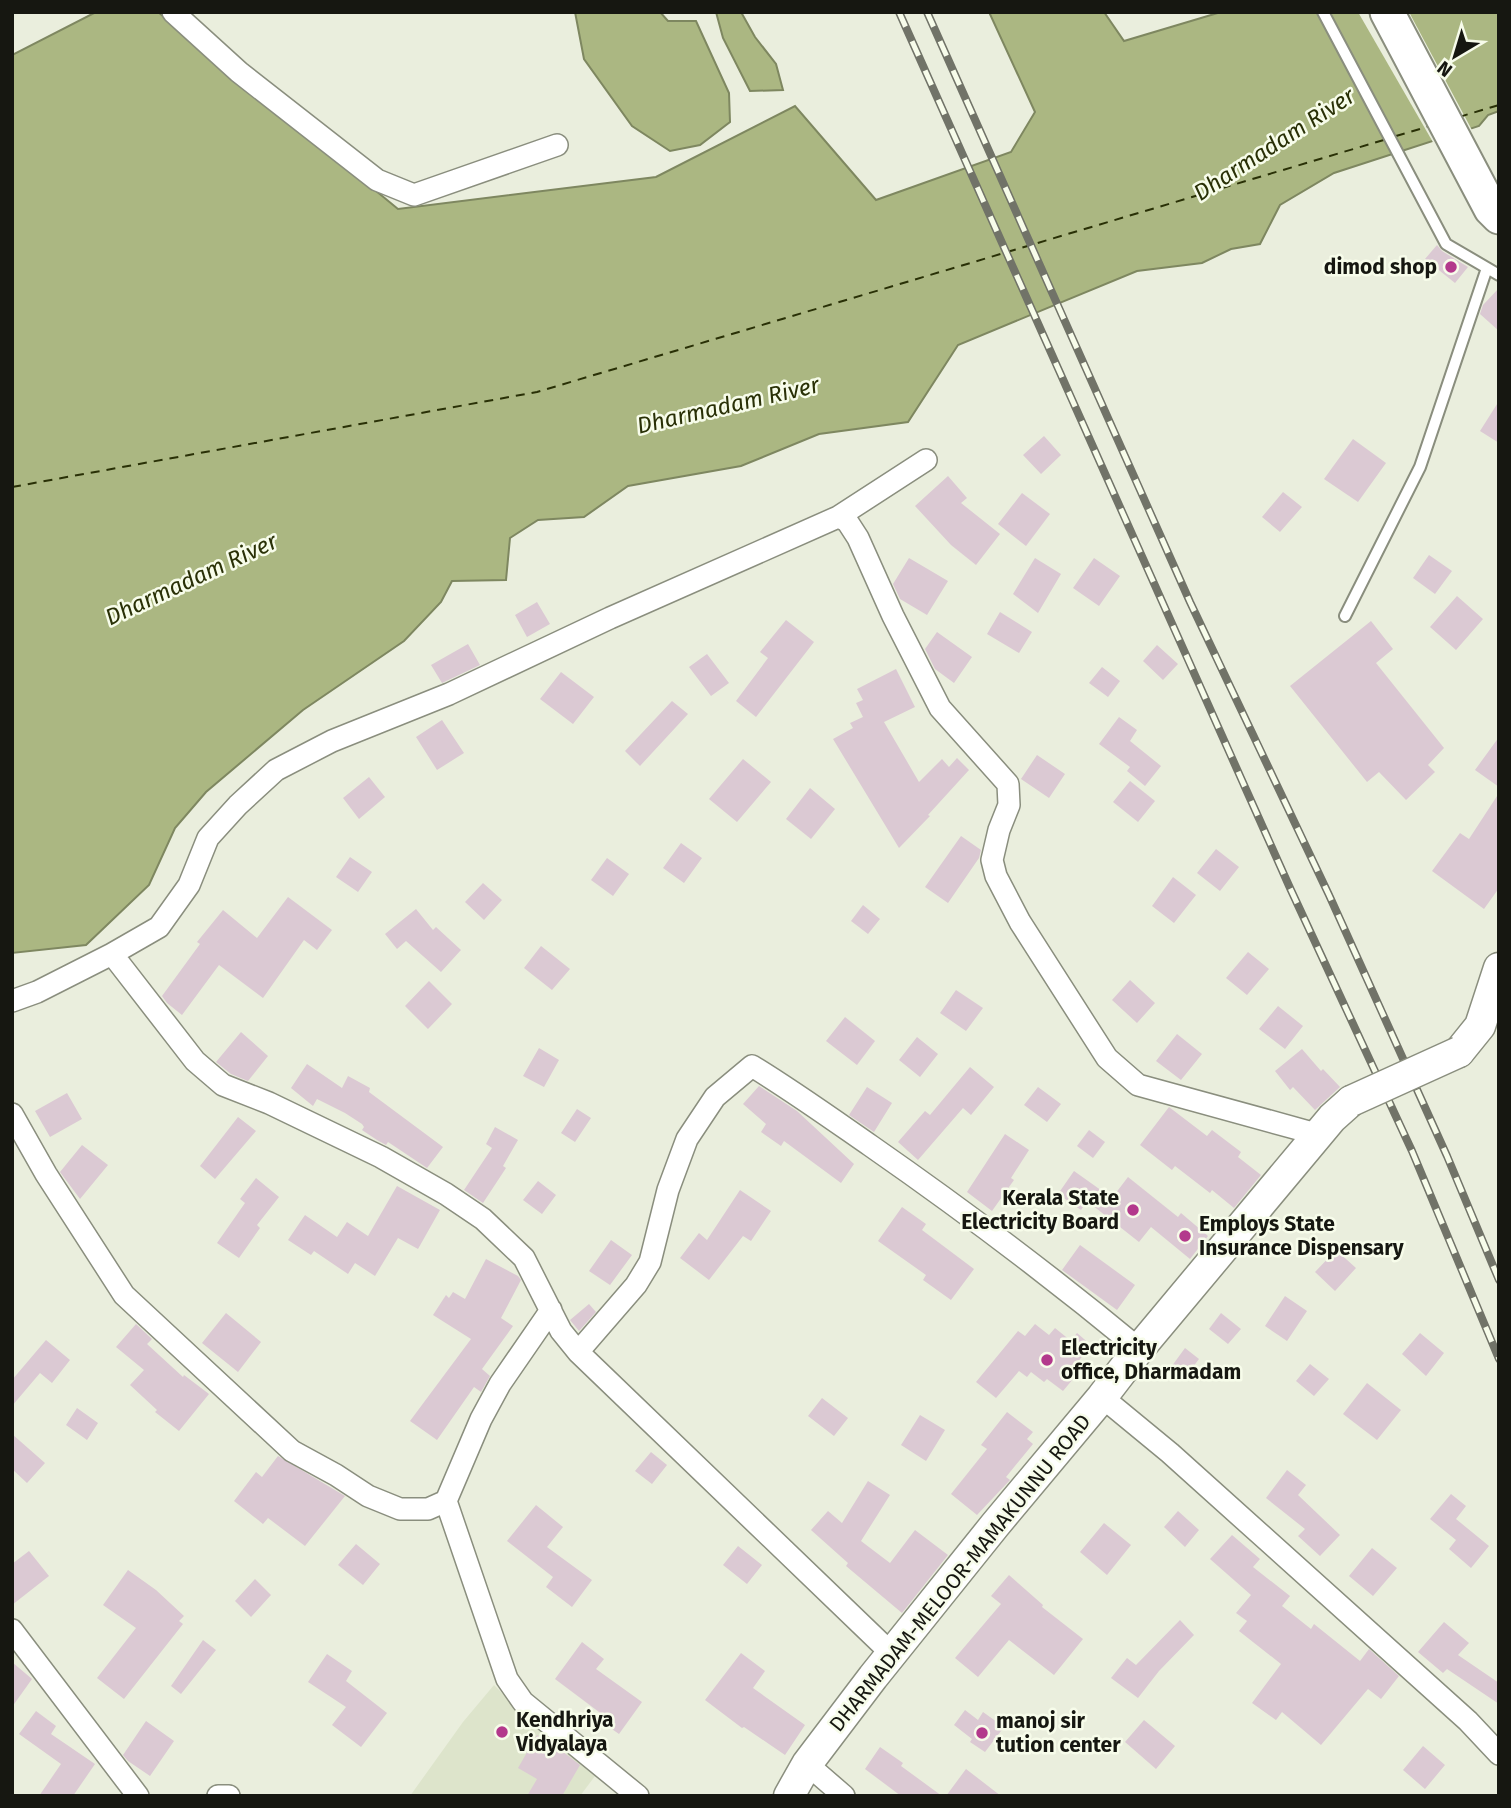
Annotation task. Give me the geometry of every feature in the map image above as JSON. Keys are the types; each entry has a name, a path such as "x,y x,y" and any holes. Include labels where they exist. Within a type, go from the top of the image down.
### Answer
{"main road":[{"path":"1387,12 1495,213"},
{"name":"DHARMADAM-MELOOR-MAMAKUNNU ROAD","path":"789,1796 807,1764 995,1525 1139,1349 1321,1135 1332,1118 1351,1101 1459,1052 1479,1026 1499,968"}],"street":[{"path":"173,12 239,72 377,180 414,195 557,145"},
{"path":"12,1001 37,992 159,927 189,885 208,838 238,805 276,770 332,741 449,694 610,618 838,517 926,460"},
{"path":"838,517 847,521 858,538 892,616 940,708 1008,784 1009,805 999,830 992,860 996,876 1020,922 1107,1058 1138,1085 1321,1135"},
{"path":"112,954 167,1027 206,1071 223,1084 382,1157 483,1219 524,1258 561,1331 578,1352 892,1654"},
{"path":"578,1352 600,1330 636,1285 650,1262 668,1190 687,1139 715,1097 752,1066 798,1093 943,1196 1060,1284 1139,1349"},
{"path":"12,1114 46,1174 124,1295 292,1451 368,1496 400,1509 428,1509 446,1502"},
{"path":"551,1310 500,1384 481,1419 446,1502 507,1679 523,1702 638,1796"},
{"path":"1102,1397 1170,1453 1468,1721 1499,1754"},
{"path":"12,1630 138,1796"},
{"path":"807,1764 844,1796"},
{"path":"218,1796 229,1796"}],"lane":[{"path":"1323,12 1446,244 1499,275"},
{"path":"1345,616 1420,467 1487,268"}],"shaded area":[{"name":"Kendhriya Vidyalaya","path":"494,1685 527,1718 598,1772 580,1796 410,1796 463,1722"}],"water":[{"name":"Dharmadam River","path":"96,12 158,12 398,209 656,177 795,106 876,200 1011,152 1035,112 989,12 1104,12 1124,41 1221,12 1499,12 1499,111 1488,115 1479,126 1334,173 1280,205 1260,244 1231,249 1202,263 1137,271 958,345 908,422 819,434 741,466 628,486 584,517 538,520 510,538 506,580 452,581 441,602 404,641 303,710 206,792 175,828 149,885 86,945 12,953 12,55"},
{"path":"575,12 660,12 668,21 696,21 729,93 730,122 700,145 670,151 632,126 584,59"},
{"path":"716,12 741,12 755,37 776,64 783,90 750,91 723,38"}],"pier":[{"path":"1358,12 1409,12 1473,132 1434,144"}],"building":[{"path":"1437,245 1468,267 1455,283 1425,259"},
{"path":"1499,288 1499,331 1480,314 1483,305"},
{"path":"1499,401 1499,443 1480,431"},
{"path":"1044,436 1061,455 1041,474 1023,455"},
{"path":"1353,439 1386,463 1358,502 1324,479"},
{"path":"948,476 967,498 961,503 1000,534 976,565 951,545 915,506"},
{"path":"1283,492 1302,507 1280,532 1262,517"},
{"path":"1022,493 1050,514 1026,546 998,524"},
{"path":"1429,555 1452,571 1435,594 1413,578"},
{"path":"909,558 948,581 927,615 900,599 893,584"},
{"path":"1035,558 1061,574 1038,613 1013,594"},
{"path":"1094,558 1120,576 1099,606 1073,588"},
{"path":"1457,596 1483,619 1456,650 1430,627"},
{"path":"537,602 550,624 527,637 515,615"},
{"path":"1000,612 1032,632 1019,653 987,634"},
{"path":"786,620 814,642 756,717 736,701 768,658 760,652"},
{"path":"1371,621 1393,649 1376,663 1444,748 1428,765 1435,772 1406,800 1379,772 1367,782 1290,686"},
{"path":"937,632 972,657 954,683 935,669 925,649"},
{"path":"468,644 480,665 442,683 431,665"},
{"path":"1157,645 1178,664 1163,680 1143,661"},
{"path":"707,654 729,683 711,696 689,667"},
{"path":"1102,667 1120,681 1108,697 1089,683"},
{"path":"896,669 915,707 884,722 919,782 942,759 949,767 957,758 969,770 899,848 833,739 853,728 850,723 863,717 856,703 863,700 857,689"},
{"path":"561,672 594,697 573,724 540,699"},
{"path":"672,701 688,714 640,766 625,751"},
{"path":"1119,717 1137,730 1130,741 1161,766 1145,786 1127,771 1130,767 1099,744"},
{"path":"442,720 464,753 437,770 416,737"},
{"path":"1499,737 1499,787 1475,770"},
{"path":"1037,755 1065,774 1049,798 1021,779"},
{"path":"743,759 771,782 737,822 709,799"},
{"path":"369,777 385,797 359,819 343,798"},
{"path":"1130,781 1155,801 1138,822 1113,802"},
{"path":"810,788 835,809 811,839 786,819"},
{"path":"1499,793 1499,888 1484,909 1432,871 1460,833 1469,839"},
{"path":"961,836 981,850 979,858 948,903 925,887"},
{"path":"681,843 702,858 684,883 663,868"},
{"path":"1216,849 1239,867 1220,891 1197,873"},
{"path":"350,857 372,872 358,892 336,877"},
{"path":"607,858 629,874 613,896 591,880"},
{"path":"1173,877 1196,895 1174,923 1152,906"},
{"path":"483,883 502,900 484,920 465,902"},
{"path":"288,897 332,930 317,950 304,940 263,998 219,965 182,1015 167,1003 162,996 200,944 197,942 223,910 257,938"},
{"path":"863,905 880,919 868,934 851,921"},
{"path":"416,909 433,930 436,927 461,950 441,972 406,941 397,949 385,934"},
{"path":"541,946 570,969 552,990 524,968"},
{"path":"1248,952 1269,969 1247,995 1226,978"},
{"path":"1130,980 1155,1003 1137,1023 1112,1000"},
{"path":"429,981 452,1004 428,1029 405,1006"},
{"path":"956,990 983,1008 966,1031 940,1013"},
{"path":"1278,1006 1303,1026 1285,1049 1259,1029"},
{"path":"845,1017 875,1041 857,1065 826,1041"},
{"path":"241,1032 268,1056 248,1081 231,1074 216,1062"},
{"path":"1177,1034 1202,1054 1181,1080 1156,1061"},
{"path":"917,1037 938,1054 920,1077 899,1060"},
{"path":"539,1048 559,1060 544,1087 523,1076"},
{"path":"1302,1049 1321,1071 1323,1069 1340,1087 1315,1110 1293,1087 1290,1090 1275,1071"},
{"path":"307,1064 342,1088 348,1076 370,1088 369,1092 443,1147 427,1168 388,1142 386,1145 362,1130 362,1124 345,1113 317,1099 313,1106 291,1088"},
{"path":"970,1067 994,1087 971,1115 963,1108 918,1160 898,1142 925,1111 930,1115"},
{"path":"759,1086 797,1111 854,1164 841,1183 784,1141 781,1146 761,1132 766,1124 743,1104"},
{"path":"867,1087 892,1103 874,1132 849,1115"},
{"path":"1038,1087 1061,1104 1047,1122 1024,1105"},
{"path":"67,1093 82,1119 50,1137 35,1111"},
{"path":"1169,1107 1207,1136 1212,1130 1241,1152 1238,1157 1261,1175 1234,1208 1175,1166 1172,1170 1140,1145"},
{"path":"577,1109 591,1118 575,1142 561,1133"},
{"path":"238,1117 256,1131 215,1179 200,1166"},
{"path":"495,1127 518,1140 503,1166 506,1168 483,1203 464,1190 492,1148 486,1144"},
{"path":"1089,1130 1105,1142 1093,1158 1077,1146"},
{"path":"1005,1134 1029,1150 1011,1178 1014,1180 992,1211 967,1192"},
{"path":"82,1145 108,1165 80,1199 60,1172"},
{"path":"1074,1171 1112,1198 1128,1177 1178,1217 1181,1213 1208,1236 1190,1259 1151,1227 1139,1242 1087,1201 1081,1210 1058,1194"},
{"path":"256,1178 279,1197 257,1225 260,1228 239,1258 217,1243 245,1203 240,1199"},
{"path":"538,1181 556,1195 542,1214 523,1200"},
{"path":"397,1186 440,1210 418,1249 398,1238 375,1276 355,1263 348,1274 314,1251 311,1255 288,1240 305,1215 337,1237 347,1222 368,1236"},
{"path":"740,1190 771,1211 751,1241 743,1236 709,1280 680,1258 699,1233 707,1240"},
{"path":"902,1207 926,1224 922,1230 974,1269 951,1300 923,1280 926,1275 878,1241"},
{"path":"611,1240 632,1255 610,1285 589,1271"},
{"path":"1080,1245 1135,1285 1117,1310 1062,1270"},
{"path":"1336,1250 1356,1268 1335,1291 1315,1272"},
{"path":"486,1259 521,1280 501,1318 513,1326 482,1369 490,1376 481,1392 474,1387 437,1440 410,1421 471,1339 433,1315 446,1295 449,1298 453,1292 465,1299"},
{"path":"1285,1296 1307,1311 1287,1341 1265,1326"},
{"path":"589,1304 596,1312 579,1331 570,1320"},
{"path":"226,1313 261,1342 238,1372 202,1343"},
{"path":"1221,1313 1241,1329 1228,1344 1209,1329"},
{"path":"136,1324 152,1339 147,1344 183,1377 184,1375 209,1394 179,1431 155,1412 157,1410 130,1385 144,1370 116,1347"},
{"name":"Electricity office, Dharmadam","path":"1035,1324 1049,1335 1055,1328 1071,1341 1077,1333 1091,1345 1070,1372 1073,1379 1063,1391 1047,1379 1044,1382 1031,1372 1027,1377 1019,1371 996,1398 976,1382 1018,1331 1025,1336"},
{"path":"1420,1333 1444,1353 1426,1376 1402,1354"},
{"path":"46,1340 70,1360 52,1383 40,1373 12,1406 12,1380"},
{"path":"1185,1348 1199,1359 1183,1380 1169,1370"},
{"path":"1310,1364 1329,1379 1314,1396 1296,1381"},
{"path":"1367,1383 1401,1410 1377,1440 1343,1414"},
{"path":"822,1398 848,1418 834,1436 808,1416"},
{"path":"77,1408 98,1423 87,1440 66,1425"},
{"path":"1007,1412 1033,1432 1027,1439 1033,1444 1006,1477 1010,1480 977,1515 951,1494 987,1449 981,1445"},
{"path":"920,1415 945,1430 926,1461 901,1445"},
{"path":"12,1434 45,1463 27,1483 12,1469"},
{"path":"651,1452 667,1465 652,1484 635,1471"},
{"path":"278,1456 345,1496 305,1546 268,1518 263,1524 234,1501 256,1472 262,1477"},
{"path":"1287,1470 1306,1485 1298,1495 1340,1535 1320,1556 1298,1536 1305,1529 1266,1498"},
{"path":"868,1481 890,1495 861,1541 890,1563 915,1530 948,1555 902,1613 846,1566 848,1563 811,1530 828,1511 842,1523"},
{"path":"1451,1494 1466,1506 1456,1519 1489,1546 1471,1568 1449,1549 1456,1540 1430,1519"},
{"path":"536,1505 563,1527 547,1547 592,1580 572,1607 546,1587 553,1577 507,1541"},
{"path":"1178,1511 1199,1530 1185,1547 1164,1527"},
{"path":"1104,1523 1131,1545 1107,1575 1080,1552"},
{"path":"1232,1535 1260,1559 1253,1567 1290,1596 1282,1606 1311,1629 1314,1624 1360,1661 1369,1649 1399,1676 1381,1699 1368,1689 1321,1745 1282,1712 1276,1720 1252,1703 1281,1664 1239,1631 1247,1621 1236,1613 1251,1595 1210,1559"},
{"path":"356,1544 380,1564 363,1585 338,1565"},
{"path":"738,1546 762,1565 747,1584 723,1565"},
{"path":"1372,1548 1397,1568 1373,1596 1349,1576"},
{"path":"29,1551 49,1576 12,1605 12,1564"},
{"path":"128,1570 156,1590 184,1616 179,1621 183,1624 124,1699 97,1678 136,1628 103,1605"},
{"path":"1009,1575 1043,1605 1042,1607 1083,1639 1054,1675 1009,1640 978,1677 955,1658 1001,1604 991,1596"},
{"path":"255,1579 271,1595 251,1617 235,1601"},
{"path":"1180,1620 1194,1635 1159,1671 1138,1698 1111,1678 1127,1658 1136,1665"},
{"path":"1444,1622 1469,1643 1458,1655 1499,1683 1499,1704 1447,1669 1443,1673 1418,1652"},
{"path":"203,1640 216,1650 181,1694 171,1686"},
{"path":"582,1642 604,1659 596,1669 642,1702 619,1734 596,1718 599,1712 555,1679"},
{"path":"741,1653 765,1671 753,1688 805,1725 785,1755 742,1728 705,1700"},
{"path":"327,1654 352,1671 346,1681 387,1713 361,1747 332,1725 346,1707 308,1682"},
{"path":"12,1662 32,1679 12,1707"},
{"name":"manoj sir tution center","path":"965,1710 978,1720 983,1712 1004,1727 985,1752 970,1742 972,1739 954,1725"},
{"path":"36,1711 56,1726 51,1734 95,1764 73,1796 39,1796 61,1764 19,1734"},
{"path":"1144,1720 1175,1746 1156,1769 1125,1742"},
{"path":"146,1721 174,1741 150,1776 123,1755"},
{"path":"537,1735 580,1765 562,1796 527,1796 537,1779 518,1768"},
{"path":"1423,1746 1445,1765 1425,1789 1403,1770"},
{"path":"880,1747 942,1796 901,1796 865,1769"},
{"path":"966,1769 1001,1796 946,1796"}],"ferry route":[{"path":"1459,117 1499,105"},
{"path":"1396,136 1430,126"},
{"path":"12,487 537,392 1387,139"}],"railway":[{"path":"899,12 1290,888 1412,1151 1499,1359"},
{"path":"927,12 1190,602 1329,895 1447,1156 1499,1280"}],"place":[{"name":"dimod shop","path":"1451,267"},
{"name":"Kerala State Electricity Board","path":"1133,1210"},
{"name":"Employs State Insurance Dispensary","path":"1185,1236"},
{"name":"Electricity office, Dharmadam","path":"1047,1360"},
{"name":"Kendhriya Vidyalaya","path":"502,1732"},
{"name":"manoj sir tution center","path":"982,1733"}]}
